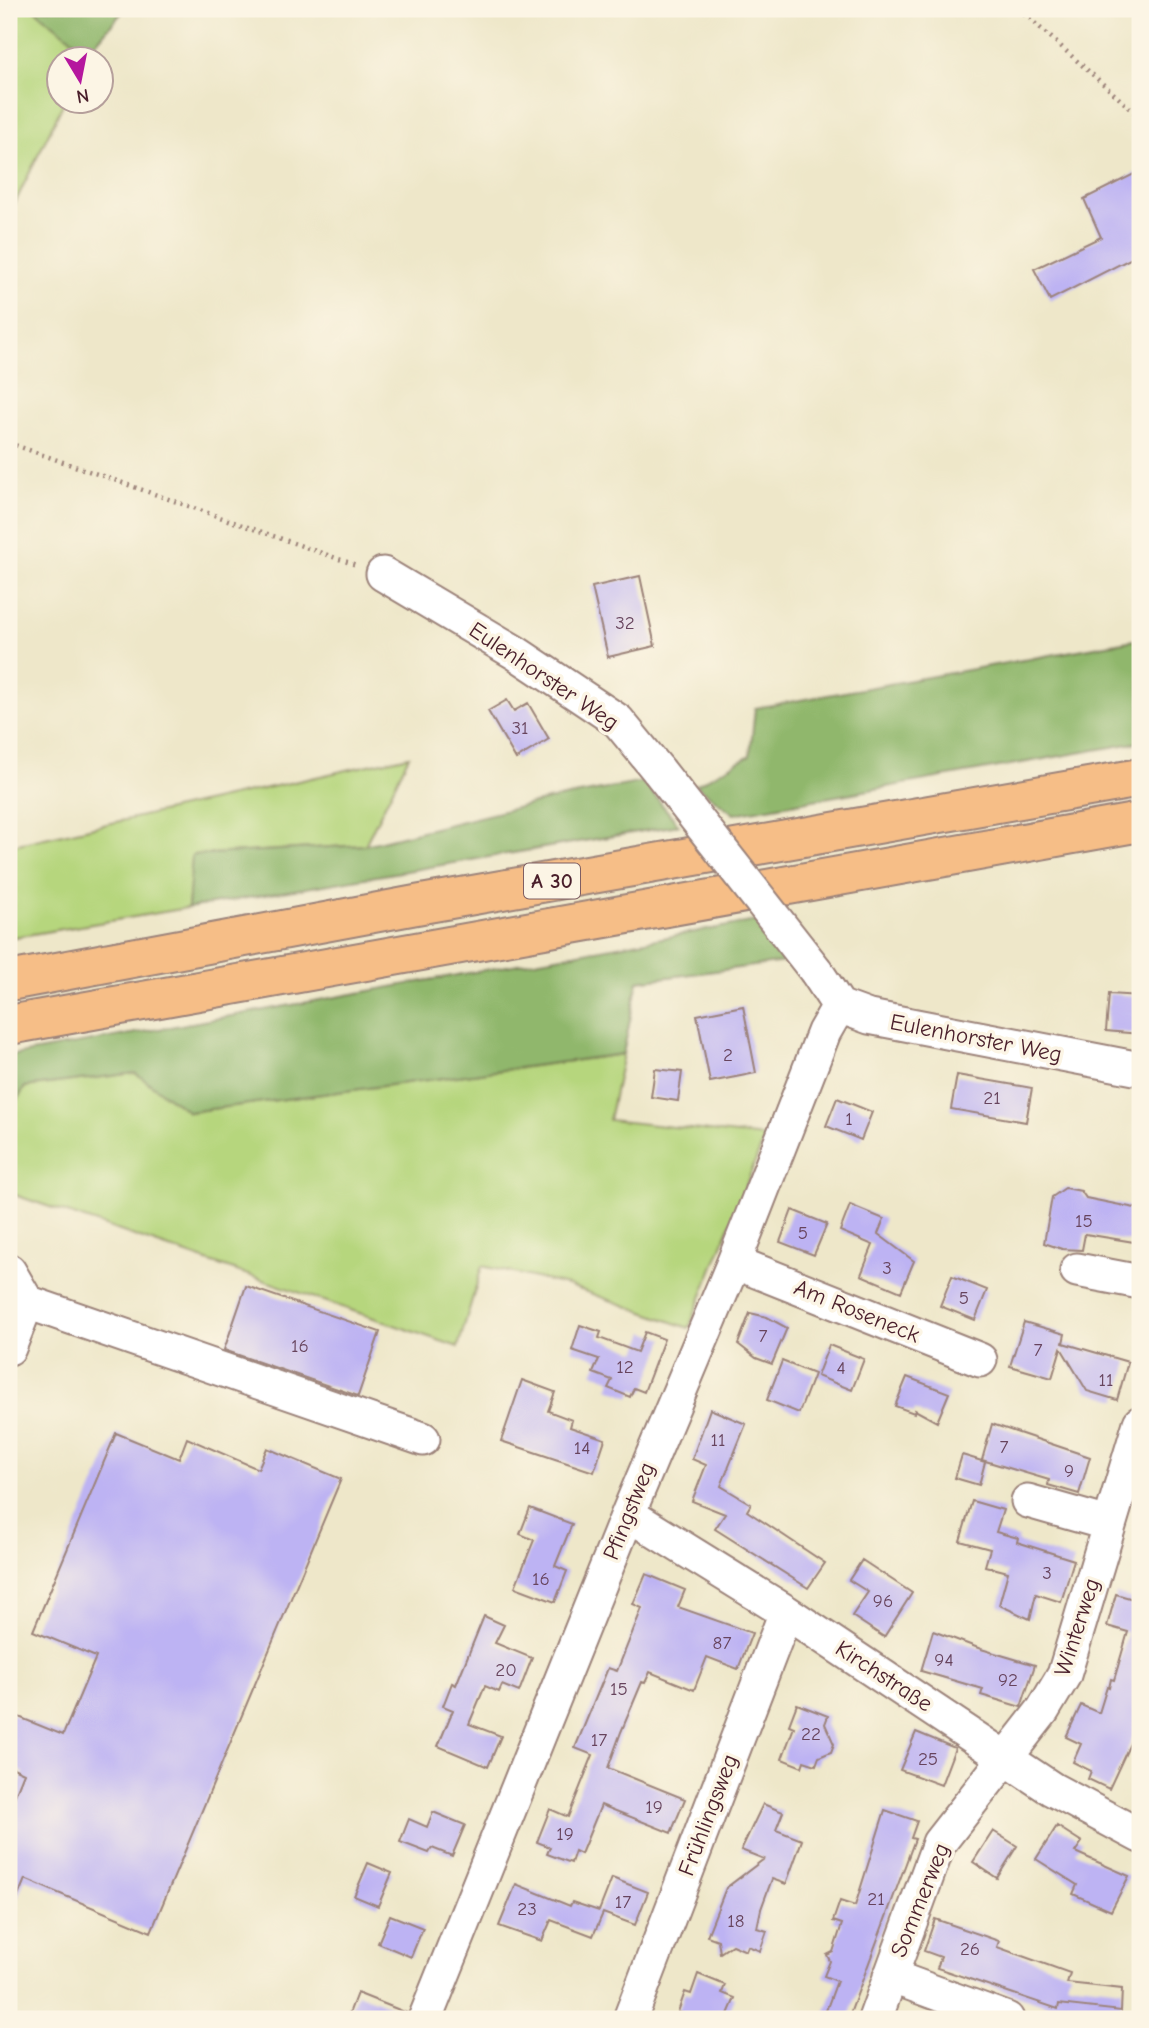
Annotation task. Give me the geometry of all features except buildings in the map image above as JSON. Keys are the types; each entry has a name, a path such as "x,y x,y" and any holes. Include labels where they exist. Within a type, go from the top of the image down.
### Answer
{"highway":[{"name":"A 30","path":"9,981 430,902 1140,778"},
{"name":"A 30","path":"9,1026 672,904 1140,822"}],"street":[{"name":"Eulenhorster Weg","path":"383,574 516,653 618,721 816,971 839,1006 869,1017 1140,1069"},
{"name":"Pfingstweg","path":"425,2019 628,1514 734,1262 824,1032 839,1006"},
{"name":"Am Roseneck","path":"734,1262 980,1360"},
{"path":"1077,1270 1140,1282"},
{"path":"9,1271 27,1302 423,1439"},
{"path":"9,1348 27,1302"},
{"name":"Winterweg","path":"1006,1757 1043,1710 1064,1675 1110,1524 1133,1473 1140,1423"},
{"path":"1028,1501 1110,1524"},
{"name":"Kirchstraße","path":"628,1514 786,1612 1052,1789 1140,1836"},
{"name":"Frühlingsweg","path":"630,2019 786,1612"},
{"name":"Sommerweg","path":"875,2019 939,1843 1006,1757"},
{"path":"890,1976 1007,2019"}],"path":[{"path":"1019,9 1140,117"},
{"path":"9,443 383,574"}],"green space":[{"path":"9,9 34,9 80,46 46,46 46,116 57,116 9,215"},
{"path":"34,9 125,9 93,46 80,46"},
{"path":"1140,639 1140,742 734,814 696,785 750,755 755,708"},
{"path":"409,756 365,845 193,855 188,908 9,938 9,846"},
{"path":"643,782 679,825 188,908 192,855 365,845 548,800"},
{"path":"756,921 785,962 638,981 623,1054 189,1112 135,1073 25,1087 9,1114 9,1056"},
{"path":"623,1054 609,1120 765,1137 689,1328 567,1285 482,1266 458,1347 9,1193 9,1114 25,1087 135,1073 189,1112"}]}
